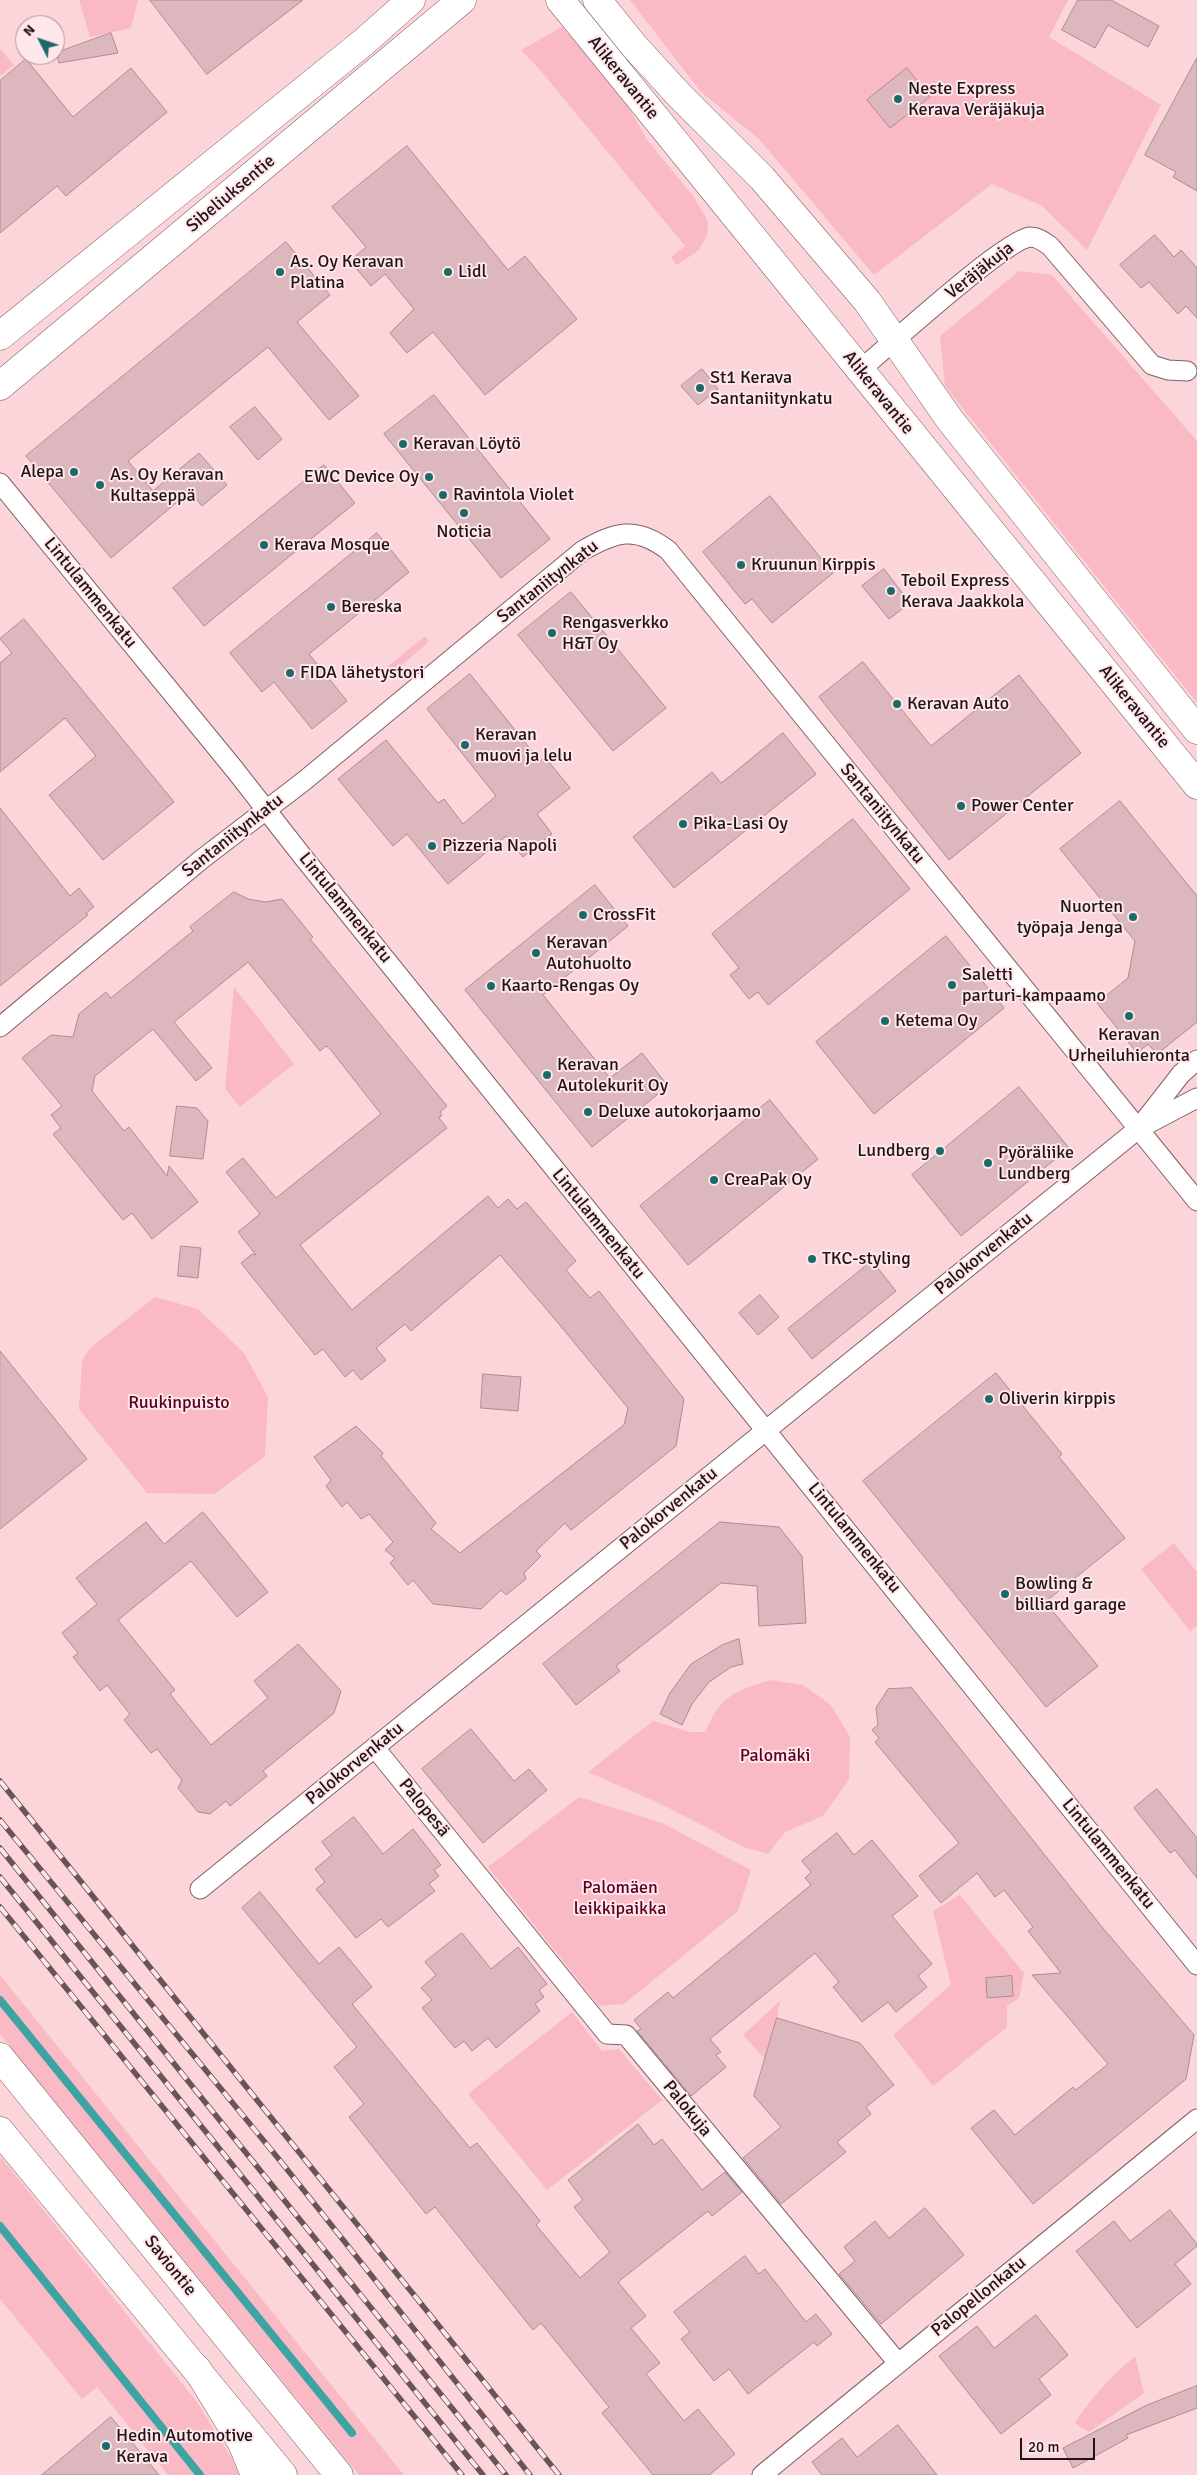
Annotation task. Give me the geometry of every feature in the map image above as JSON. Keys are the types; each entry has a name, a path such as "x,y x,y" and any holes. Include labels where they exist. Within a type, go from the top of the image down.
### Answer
{"main road":[{"name":"Sibeliuksentie","path":"0,336 364,41 411,0"},
{"name":"Sibeliuksentie","path":"0,386 462,0"},
{"name":"Alikeravantie","path":"560,0 1197,785"},
{"name":"Alikeravantie","path":"599,2 635,47 679,95 762,178 867,301 950,420 1197,730"},
{"name":"Saviontie","path":"0,2057 339,2475"},
{"path":"0,2131 198,2369 283,2475"},
{"path":"198,2369 242,2443 256,2475"}],"street":[{"name":"Veräjäkuja","path":"860,370 1005,250 1018,241 1030,237 1038,238 1050,246 1152,365 1168,370 1187,371"},
{"name":"Lintulammenkatu","path":"0,483 266,809 1197,1965"},
{"name":"Santaniitynkatu","path":"0,1027 202,859 318,769 582,551 608,536 632,532 653,538 668,550 1138,1129"},
{"name":"Palokorvenkatu","path":"1138,1129 1180,1074 1197,1060"},
{"name":"Palokorvenkatu","path":"200,1889 1138,1129 1197,1098"},
{"path":"1138,1129 1197,1201"},
{"name":"Palopesä","path":"376,1748 472,1868"},
{"name":"Palokuja","path":"472,1868 607,2034 626,2035 898,2363"},
{"name":"Palopellonkatu","path":"762,2475 1197,2119"}],"green space":[{"path":"79,0 138,0 131,28 90,37"},
{"path":"630,0 1068,0 1049,37 1161,105 1087,250 1042,206 992,184 874,275 759,139 701,92"},
{"path":"562,27 612,79 648,141 693,196 708,221 707,235 699,250 677,265 671,257 685,246 541,71 521,50"},
{"path":"0,49 14,65 0,76"},
{"path":"1019,271 1052,275 1197,441 1197,703 945,386 940,336"},
{"path":"425,636 429,642 381,682 376,676"},
{"path":"234,987 294,1064 240,1107 225,1089"},
{"name":"Ruukinpuisto","path":"155,1297 198,1309 244,1353 268,1397 265,1456 215,1494 147,1493 79,1409 82,1360 89,1349"},
{"path":"1174,1543 1197,1572 1197,1626 1190,1631 1141,1569"},
{"name":"Palomäki","path":"770,1680 803,1685 831,1705 850,1737 849,1780 823,1816 785,1832 768,1854 744,1847 661,1804 588,1772 653,1721 690,1732 705,1732 723,1702 737,1692"},
{"name":"Palomäen leikkipaikka","path":"579,1797 662,1823 751,1870 738,1911 624,2004 599,2006 488,1867"},
{"path":"960,1895 1024,1973 1019,1998 1007,2006 1007,2027 933,2086 893,2035 951,1985 933,1911"},
{"path":"0,1975 404,2475 359,2475 0,2034"},
{"path":"781,2000 777,2012 779,2013 765,2059 743,2035"},
{"path":"572,2012 602,2051 619,2049 662,2100 547,2190 468,2094"},
{"path":"0,2156 196,2401 231,2457 239,2475 168,2475 97,2387 82,2399 0,2299"},
{"path":"1135,2356 1144,2393 1089,2432 1075,2423 1102,2387"}],"building":[{"path":"150,0 303,0 207,74"},
{"path":"1078,0 1111,0 1159,26 1148,47 1108,25 1095,48 1062,30"},
{"path":"111,33 118,53 65,62 65,50"},
{"path":"1197,58 1197,191 1173,177 1176,172 1145,155"},
{"path":"19,65 31,65 73,117 131,68 167,112 66,196 57,186 0,233 0,81"},
{"path":"907,68 930,97 890,128 867,100"},
{"name":"Lidl","path":"407,146 508,270 525,256 577,319 485,395 433,332 407,353 390,333 414,309 385,274 371,286 350,261 366,247 332,207"},
{"path":"1155,235 1174,257 1181,250 1197,268 1197,318 1186,306 1178,314 1149,282 1141,288 1120,265"},
{"path":"286,242 330,295 297,322 359,396 329,420 268,347 128,461 153,491 199,453 227,485 202,506 190,491 111,558 26,456"},
{"path":"702,369 718,389 698,405 681,386"},
{"path":"434,395 550,539 501,578 384,434"},
{"path":"255,407 282,439 258,460 230,427"},
{"name":"Kerava Mosque","path":"324,465 355,503 204,626 173,588"},
{"path":"770,496 833,573 772,623 752,599 745,604 703,552"},
{"path":"377,533 409,572 309,654 347,701 312,729 274,682 262,692 230,653"},
{"path":"884,569 910,603 889,619 862,586"},
{"path":"571,592 666,708 613,751 518,635"},
{"path":"24,619 174,802 103,860 49,795 96,756 65,718 0,772 0,663 12,653 0,639"},
{"name":"Power Center","path":"863,662 931,746 1019,675 1081,753 949,860 819,697"},
{"path":"470,674 540,761 545,757 570,788 537,814 552,834 523,857 506,836 448,884 407,834 393,846 338,779 386,740 438,803 444,799 463,824 496,796 427,709"},
{"path":"783,733 816,774 674,888 633,837 712,772 721,783"},
{"path":"1120,801 1197,896 1197,1022 1157,1054 1148,1044 1137,1053 1097,1003 1128,978 1135,941 1060,849"},
{"path":"0,808 70,896 79,888 94,907 86,913 88,915 0,986"},
{"path":"853,819 910,889 768,1005 758,992 749,999 730,975 739,968 712,934"},
{"path":"595,885 628,926 543,995 610,1078 642,1053 668,1086 592,1147 465,990"},
{"path":"234,892 248,899 266,902 282,899 313,937 310,939 447,1106 440,1112 442,1115 439,1118 447,1128 300,1245 352,1310 488,1196 498,1208 508,1199 517,1209 526,1202 576,1261 566,1270 590,1298 599,1291 684,1399 676,1446 571,1530 565,1523 536,1551 541,1556 524,1573 526,1579 506,1595 501,1590 481,1609 433,1604 413,1580 408,1585 390,1563 395,1558 385,1550 393,1542 369,1514 361,1519 347,1502 342,1507 326,1486 331,1480 314,1457 356,1426 383,1453 381,1456 436,1523 431,1529 460,1553 624,1425 628,1408 500,1255 411,1331 405,1324 376,1348 386,1360 361,1380 353,1370 345,1377 323,1349 315,1355 241,1263 252,1254 256,1255 238,1232 260,1214 226,1172 243,1158 276,1198 381,1114 330,1049 326,1046 320,1051 248,962 174,1022 212,1068 196,1081 153,1029 95,1076 92,1091 124,1131 129,1127 167,1176 169,1166 198,1202 152,1239 132,1213 123,1220 53,1134 61,1128 51,1115 62,1106 22,1058 51,1035 73,1037 79,1014 106,992 111,998 193,931 190,927"},
{"path":"946,936 1004,1008 874,1114 816,1042"},
{"name":"Pyöräliike Lundberg","path":"1019,1087 1069,1148 961,1236 912,1175"},
{"path":"770,1100 818,1159 688,1265 640,1206"},
{"path":"177,1106 197,1108 208,1121 203,1159 170,1156"},
{"path":"181,1246 201,1248 198,1278 178,1276"},
{"path":"872,1261 896,1291 812,1359 788,1329"},
{"path":"760,1295 779,1317 758,1335 739,1313"},
{"path":"0,1351 87,1459 0,1529"},
{"path":"996,1373 1062,1454 1059,1457 1125,1538 1045,1602 1098,1666 1046,1707 863,1481"},
{"path":"483,1374 521,1377 518,1411 481,1408"},
{"path":"203,1512 268,1592 237,1617 191,1561 118,1620 175,1690 170,1694 211,1745 268,1698 254,1681 298,1644 341,1691 334,1713 263,1771 267,1776 230,1806 226,1801 210,1814 198,1812 178,1788 182,1780 157,1749 151,1753 124,1720 130,1714 107,1685 100,1691 73,1657 78,1653 62,1633 97,1604 76,1578 146,1522 164,1544"},
{"path":"720,1522 779,1527 802,1556 806,1623 759,1626 757,1586 721,1583 616,1666 620,1671 576,1705 543,1664"},
{"path":"739,1639 743,1664 731,1667 709,1682 692,1704 682,1725 660,1714 670,1693 691,1664 722,1645"},
{"path":"912,1688 1102,1927 1194,2035 1186,2079 1033,2204 971,2128 994,2110 1015,2135 1073,2087 1076,2090 1108,2064 1032,1975 1061,1973 1028,1931 1033,1927 1004,1890 995,1897 977,1873 941,1903 919,1876 959,1843 875,1742 879,1738 872,1730 878,1725 876,1708 888,1689"},
{"path":"471,1729 514,1781 529,1769 547,1790 483,1843 422,1769"},
{"path":"1157,1789 1197,1838 1197,1878 1175,1850 1170,1853 1134,1808"},
{"path":"354,1817 383,1854 413,1829 441,1865 434,1870 439,1876 429,1884 435,1891 388,1927 381,1919 356,1938 316,1889 325,1882 315,1869 332,1855 322,1842"},
{"path":"837,1833 854,1855 872,1840 918,1896 892,1916 932,1964 918,1976 927,1987 896,2012 888,2002 862,2022 833,1987 839,1982 815,1953 710,2039 721,2052 716,2055 726,2067 691,2096 637,2031 641,2029 634,2020 668,1992 673,1998 811,1885 805,1878 811,1872 802,1861"},
{"path":"260,1892 319,1964 339,1947 372,1987 352,2004 470,2148 477,2143 540,2221 536,2225 580,2278 610,2252 574,2207 583,2200 568,2180 638,2124 654,2145 662,2139 702,2190 725,2172 742,2192 712,2216 708,2211 618,2282 646,2316 631,2328 660,2363 646,2374 684,2421 698,2409 735,2454 709,2475 653,2475 602,2413 609,2407 541,2323 533,2330 435,2207 426,2214 349,2117 364,2104 334,2067 357,2047 242,1908"},
{"path":"462,1933 491,1969 518,1947 547,1984 539,1990 544,1997 535,2004 540,2011 496,2048 488,2038 472,2051 464,2041 455,2048 422,2008 432,2000 421,1988 436,1975 425,1962"},
{"path":"1012,1976 1013,1996 987,1998 986,1978"},
{"path":"777,2018 860,2043 894,2085 866,2107 871,2114 837,2142 846,2152 781,2204 743,2158 781,2127 754,2096"},
{"path":"925,2208 964,2255 881,2324 839,2274 855,2261 844,2247 875,2221 889,2238"},
{"path":"1170,2210 1197,2244 1175,2264 1191,2284 1137,2328 1076,2251 1114,2221 1130,2241"},
{"path":"745,2256 759,2274 765,2269 806,2322 816,2314 832,2334 817,2346 814,2342 748,2394 729,2369 714,2381 681,2339 690,2332 674,2312"},
{"path":"1036,2315 1068,2355 1039,2379 1051,2395 1001,2434 939,2356 977,2326 994,2348"},
{"path":"1197,2386 1197,2408 1126,2435 1128,2438 1073,2468 1063,2448 1147,2405"},
{"name":"Hedin Automotive Kerava","path":"111,2417 159,2475 42,2475"},
{"path":"898,2425 937,2475 822,2475 812,2462 842,2438 857,2457"}],"waterway":[{"path":"0,2000 352,2433"},
{"path":"0,2226 200,2475"}],"railway":[{"path":"0,1781 559,2475"},
{"path":"0,1820 282,2163 530,2475"},
{"path":"0,1848 506,2475"},
{"path":"0,1877 483,2475"},
{"path":"0,1907 462,2475"}],"place":[{"name":"Neste Express Kerava Veräjäkuja","path":"898,99"},
{"name":"As. Oy Keravan Platina","path":"280,272"},
{"name":"Lidl","path":"448,272"},
{"name":"St1 Kerava Santaniitynkatu","path":"700,388"},
{"name":"Keravan Löytö","path":"403,444"},
{"name":"Alepa","path":"74,472"},
{"name":"EWC Device Oy","path":"429,477"},
{"name":"As. Oy Keravan Kultaseppä","path":"100,485"},
{"name":"Ravintola Violet","path":"443,495"},
{"name":"Noticia","path":"464,513"},
{"name":"Kerava Mosque","path":"264,545"},
{"name":"Kruunun Kirppis","path":"741,565"},
{"name":"Teboil Express Kerava Jaakkola","path":"891,591"},
{"name":"Bereska","path":"331,607"},
{"name":"Rengasverkko H&T Oy","path":"552,633"},
{"name":"FIDA lähetystori","path":"290,673"},
{"name":"Keravan Auto","path":"897,704"},
{"name":"Keravan muovi ja lelu","path":"465,745"},
{"name":"Power Center","path":"961,806"},
{"name":"Pika-Lasi Oy","path":"683,824"},
{"name":"Pizzeria Napoli","path":"432,846"},
{"name":"CrossFit","path":"583,915"},
{"name":"Nuorten työpaja Jenga","path":"1133,917"},
{"name":"Keravan Autohuolto","path":"536,953"},
{"name":"Saletti parturi-kampaamo","path":"952,985"},
{"name":"Kaarto-Rengas Oy","path":"491,986"},
{"name":"Keravan Urheiluhieronta","path":"1129,1016"},
{"name":"Ketema Oy","path":"885,1021"},
{"name":"Keravan Autolekurit Oy","path":"547,1075"},
{"name":"Deluxe autokorjaamo","path":"588,1112"},
{"name":"Lundberg","path":"940,1151"},
{"name":"Pyöräliike Lundberg","path":"988,1163"},
{"name":"CreaPak Oy","path":"714,1180"},
{"name":"TKC-styling","path":"812,1259"},
{"name":"Oliverin kirppis","path":"989,1399"},
{"name":"Bowling & billiard garage","path":"1005,1594"},
{"name":"Hedin Automotive Kerava","path":"106,2446"}]}
